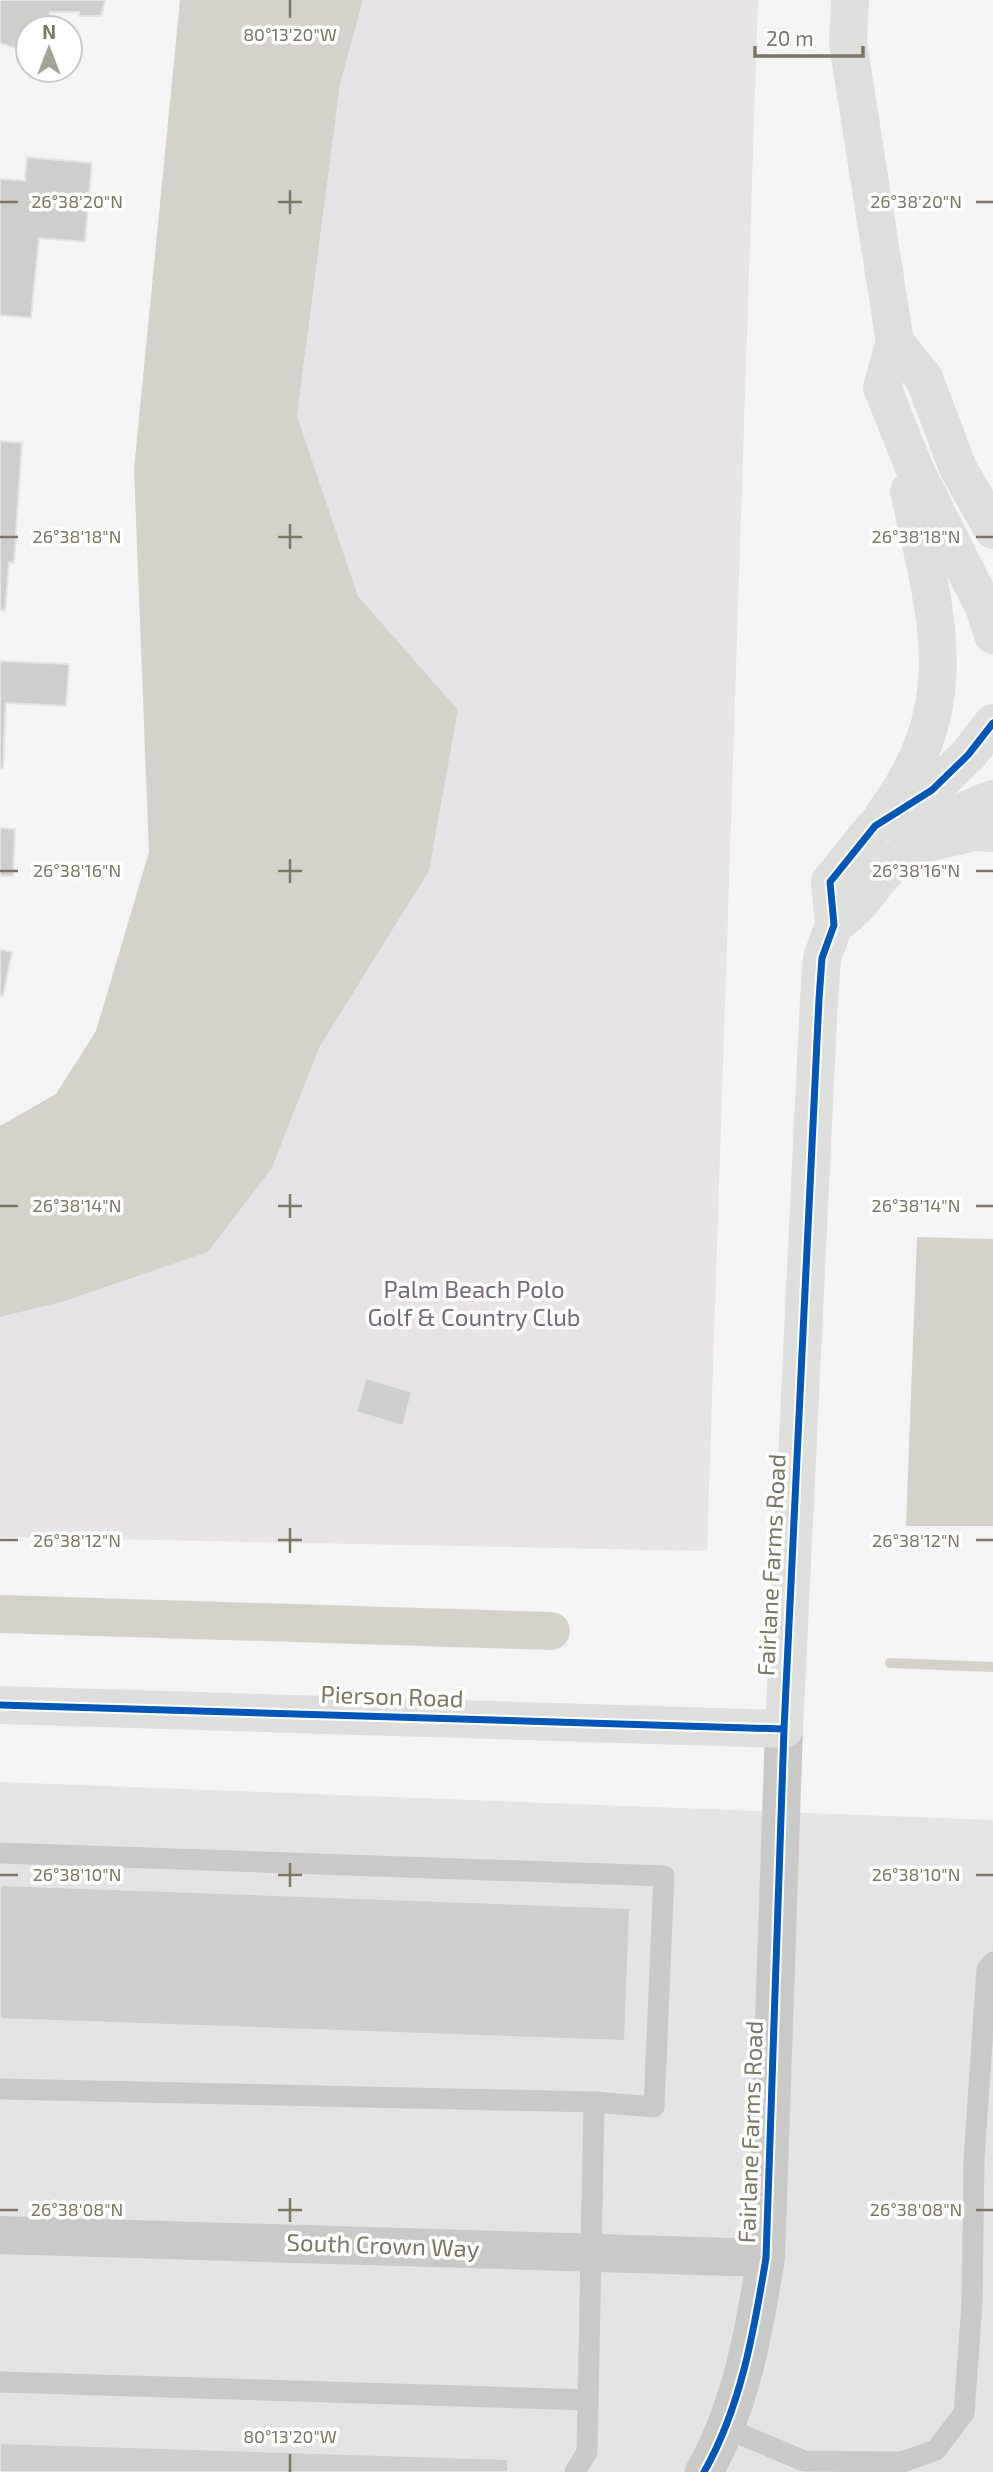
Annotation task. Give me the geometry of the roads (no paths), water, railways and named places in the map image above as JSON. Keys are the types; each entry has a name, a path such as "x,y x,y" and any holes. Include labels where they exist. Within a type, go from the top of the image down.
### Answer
{"street":[{"path":"850,0 848,43 895,342 882,387 950,543 984,607 993,635"},
{"path":"895,342 925,378 958,468 993,530"},
{"path":"875,826 917,763 939,688 940,657 892,414"},
{"name":"Fairlane Farms Road","path":"704,2472 738,2390 753,2337 766,2258 784,1729 822,958 834,925 830,883 875,826 932,790 968,755 993,723"},
{"path":"834,925 858,908 892,864 911,847 967,808 993,799"},
{"path":"911,847 975,832 993,834"},
{"name":"Pierson Road","path":"0,1705 784,1729"},
{"name":"South Crown Way","path":"0,2235 766,2258"}],"lane":[{"path":"0,1853 664,1876 654,2107 594,2102 0,2089"},
{"path":"723,2427 804,2461 861,2467 902,2462 936,2451 964,2413 972,2304 974,2160 987,2052 987,1969 993,1962"},
{"path":"575,2472 587,2452 594,2102"},
{"path":"0,2382 588,2400"}],"waterway":[{"path":"0,1614 551,1631"},
{"path":"890,1663 993,1667"}],"park label":[{"name":"Palm Beach Polo Golf & Country Club","path":"474,1304"}]}
